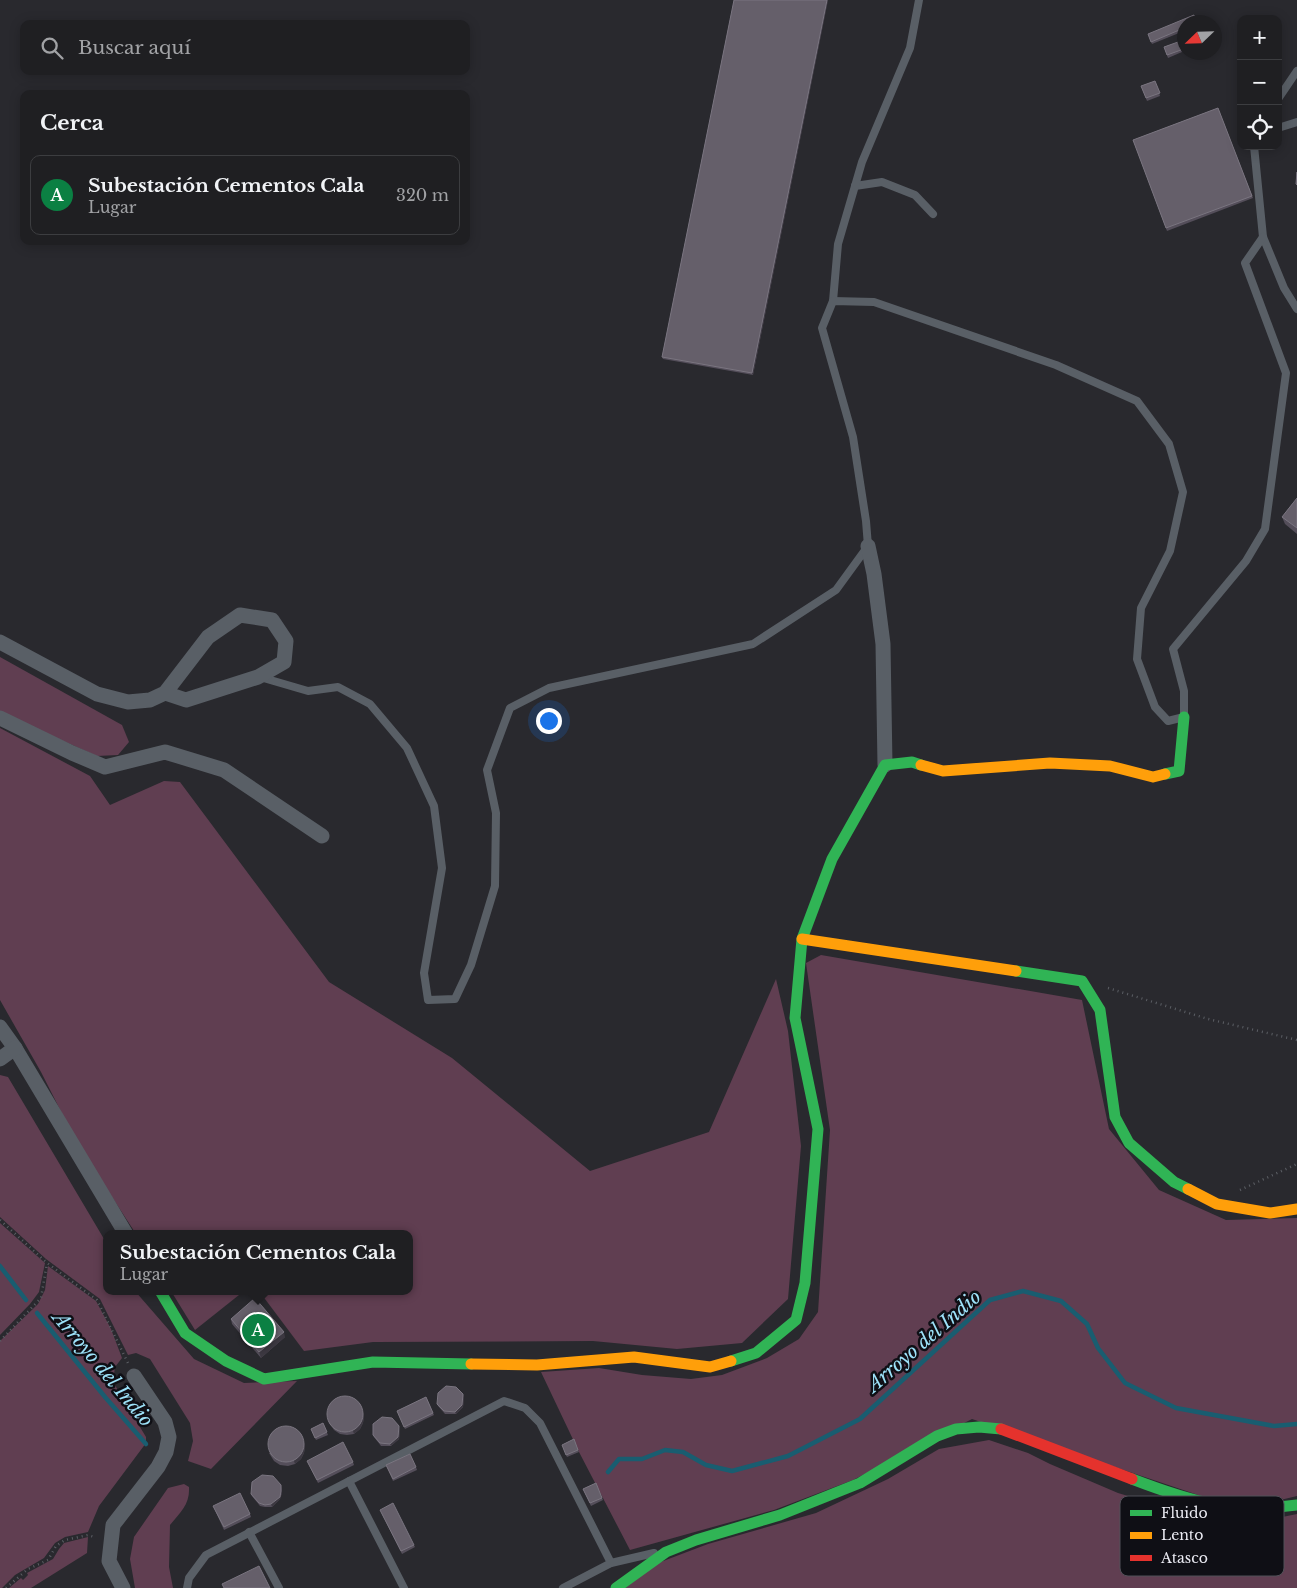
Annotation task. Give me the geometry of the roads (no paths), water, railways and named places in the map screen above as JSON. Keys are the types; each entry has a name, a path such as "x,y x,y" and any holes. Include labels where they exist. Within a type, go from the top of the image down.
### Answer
{"street":[{"path":"162,1295 185,1333 226,1361 264,1379 373,1362 537,1365 634,1357 710,1367 756,1353 796,1320 805,1283 818,1129 795,1018 802,939 832,859 885,765 883,644 874,574 868,546"},
{"path":"0,642 97,694 128,702 150,700 165,693 208,637 240,615 272,620 286,641 284,662 258,676 186,700 165,693"},
{"path":"885,765 912,762 943,771 1050,763 1110,766 1153,777 1179,771 1184,717"},
{"path":"0,718 105,767 165,752 224,770 322,836"},
{"path":"802,939 1082,981 1100,1010 1115,1116 1129,1143 1174,1182 1217,1204 1270,1213 1297,1209"},
{"path":"0,1027 15,1048 124,1230"},
{"path":"0,1058 15,1048"},
{"path":"122,1588 109,1561 113,1525 158,1467 166,1452 169,1437 165,1422 134,1376"},
{"path":"616,1588 666,1552 696,1540 780,1515 852,1486 890,1466 937,1436 956,1430 979,1427 1003,1429 1178,1496"},
{"path":"1284,1507 1297,1505"}],"lane":[{"path":"258,676 308,691 338,687 370,704 407,748 434,806 442,868 424,973 428,1000 456,999 471,965 495,886 496,813 487,770 510,708 549,688 753,644 836,590 868,546 866,520 853,437 822,328 833,301 838,244 862,162 910,48 919,0"},
{"path":"1282,93 1297,70"},
{"path":"1282,127 1297,122"},
{"path":"1254,150 1263,237 1284,288 1297,309"},
{"path":"855,186 882,182 915,195 933,214"},
{"path":"833,301 874,302 1056,365 1137,401 1169,444 1183,492 1170,551 1141,608 1137,659 1155,707 1168,720 1184,717 1184,691 1173,649 1246,561 1265,529 1286,373 1246,263 1263,237"},
{"path":"188,1588 189,1578 206,1555 504,1401 525,1408 540,1423 611,1563"},
{"path":"349,1481 404,1588"},
{"path":"249,1532 279,1588"},
{"path":"563,1588 611,1563 642,1555 666,1552"}],"waterway":[{"name":"Arroyo del Indio","path":"0,1266 26,1300"},
{"name":"Arroyo del Indio","path":"608,1472 619,1459 642,1459 665,1450 683,1452 706,1465 732,1471 788,1456 860,1419 990,1300 1023,1291 1061,1301 1087,1324 1098,1348 1125,1383 1176,1408 1274,1426 1297,1424"},
{"name":"Arroyo del Indio","path":"37,1313 146,1444"}],"place":[{"name":"Subestación Cementos Cala","path":"258,1330"}]}
